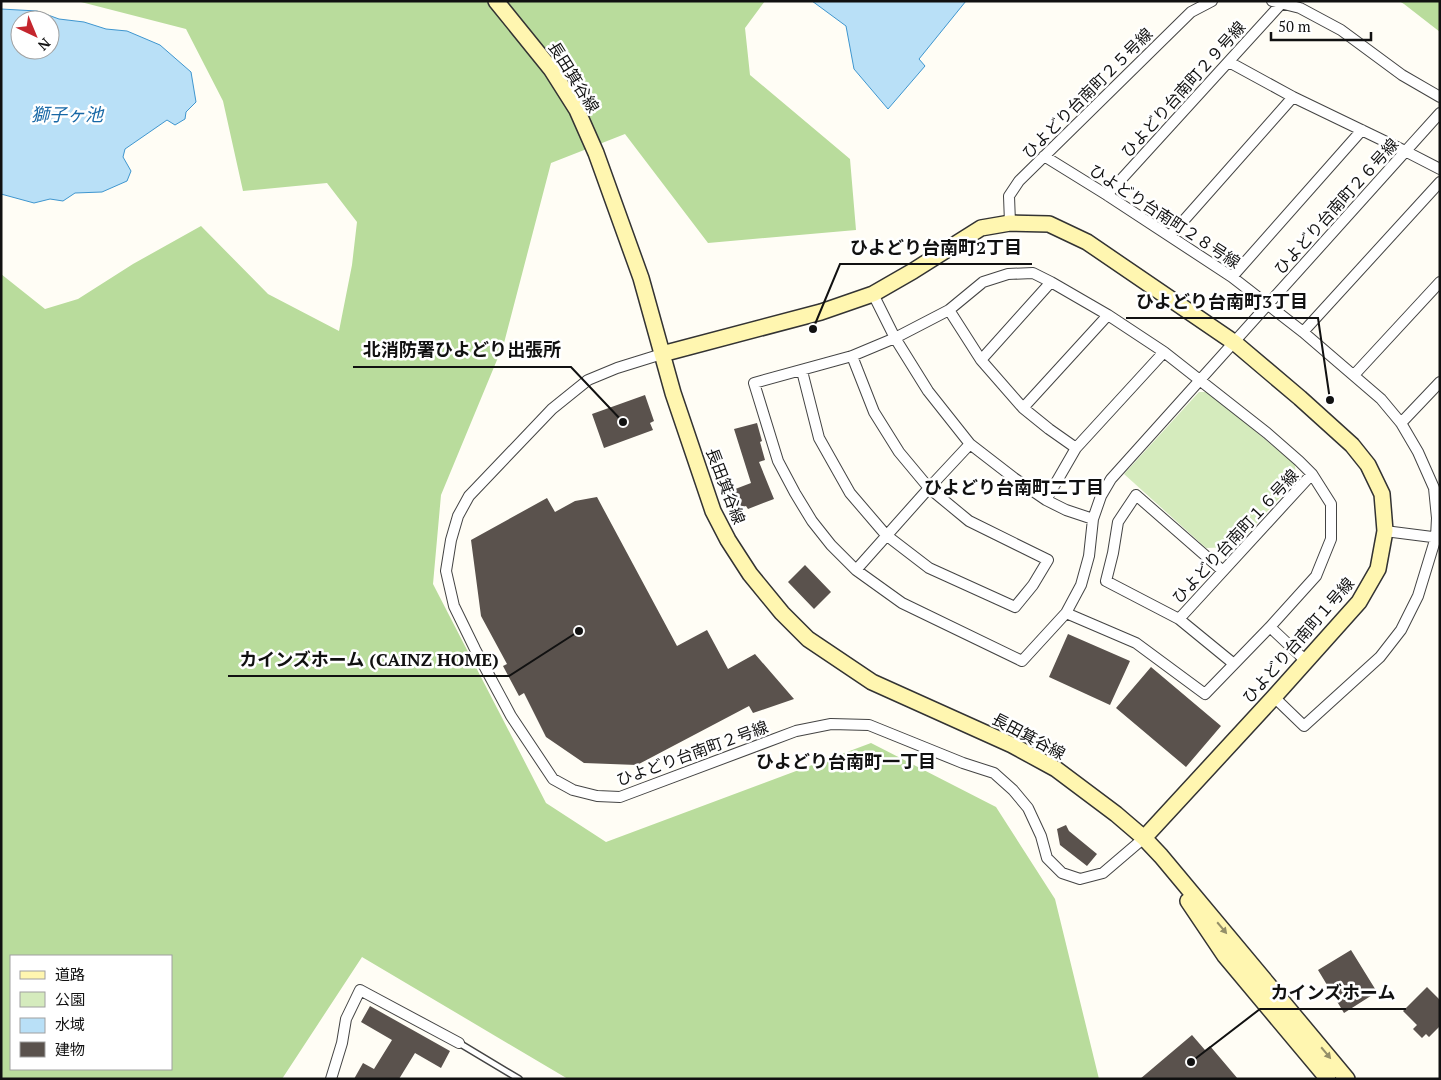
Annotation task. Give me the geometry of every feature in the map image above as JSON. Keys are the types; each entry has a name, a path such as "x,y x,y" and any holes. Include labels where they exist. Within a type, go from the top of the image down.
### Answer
{"street":[{"name":"長田箕谷線","path":"496,1 551,68 577,110 596,153 641,278 674,394 713,511 728,540 750,574 808,639 872,682 1012,745 1056,769 1116,814 1144,838 1161,856 1348,1079"},
{"name":"ひよどり台南町２５号線","path":"1010,223 1009,196 1019,181 1190,12 1212,1"},
{"name":"ひよどり台南町２９号線","path":"1107,195 1229,62 1276,3"},
{"path":"1276,3 1300,8 1342,30 1402,75 1440,97"},
{"path":"1229,62 1293,97 1440,169"},
{"path":"1170,236 1293,97"},
{"name":"ひよどり台南町２６号線","path":"856,570 902,603 1022,661 1066,613 1081,585 1089,556 1093,519 1110,480 1440,113"},
{"path":"1232,277 1362,130"},
{"name":"ひよどり台南町２８号線","path":"1044,156 1232,277 1303,332 1381,399 1402,423 1437,485 1438,538 1418,596 1401,630 1380,657 1304,726 1274,697"},
{"path":"1303,332 1440,182"},
{"name":"ひよどり台南町１号線","path":"662,354 821,312 873,294 981,228 1010,223 1049,224 1087,242 1235,343 1352,445 1368,465 1382,494 1385,531 1378,569 1359,602 1144,838"},
{"path":"970,444 856,570 831,545 812,521 795,493 778,461 754,383 852,356 895,338 949,310 983,282 1008,274 1033,273 1108,315 1164,352 1201,380 1267,433 1312,474 1331,504 1332,539 1316,576 1205,694 1136,642 1066,613"},
{"path":"981,360 1051,282"},
{"path":"1354,375 1440,282"},
{"path":"873,294 895,338 928,391 970,444 1046,500 1066,510 1093,519"},
{"path":"949,310 981,360 1023,408 1076,448"},
{"path":"1023,408 1108,315"},
{"path":"1046,500 1076,448 1164,352"},
{"name":"ひよどり台南町２号線","path":"662,354 617,368 588,380 552,409 469,496 458,516 451,540 446,570 454,606 511,716 553,779 573,790 597,796 620,797 796,731 831,724 869,725 963,763 994,773 1013,790 1028,808 1041,836 1047,858 1062,873 1080,879 1103,873 1144,838"},
{"path":"802,371 819,438 850,493 886,535 929,568 1015,607 1033,585 1048,560 970,521 929,488 899,452 874,412 852,356"},
{"path":"1402,423 1440,382"},
{"name":"ひよどり台南町１６号線","path":"1179,619 1312,474"},
{"path":"1223,570 1136,495 1118,522 1106,582 1179,619 1234,664"},
{"path":"1385,531 1438,538"},
{"path":"1270,627 1306,661"},
{"name":"長田箕谷線","path":"1144,838 1225,956 1328,1079"},
{"path":"332,1079 342,1043 346,1019 360,990 459,1043"}],"lane":[{"path":"459,1043 519,1079"}],"green space":[{"path":"77,1 765,1 745,28 750,75 850,159 856,230 708,243 625,134 551,163 504,343 441,495 433,584 546,803 606,842 871,743 996,807 1055,899 1099,1079 568,1079 362,957 282,1079 1,1079 1,274 45,309 78,299 133,264 201,226 268,294 339,331 352,265 357,222 327,183 243,191 223,101 186,29"},
{"path":"1399,1 1440,1 1440,32 1404,4"},
{"path":"1199,392 1208,392 1295,464 1296,480 1235,547 1206,548 1124,474"}],"water":[{"path":"812,1 966,1 919,59 925,66 888,109 854,69 846,26"},
{"name":"獅子ヶ池","path":"1,9 19,10 10,10 10,60 60,60 60,19 84,22 106,29 127,31 160,45 191,72 196,102 186,112 185,119 175,125 167,120 125,149 123,157 131,171 127,181 102,192 75,193 63,201 50,199 34,203 1,194"}],"building":[{"path":"645,395 654,421 650,423 653,430 604,448 592,414"},
{"path":"757,423 765,460 759,462 774,499 748,509 746,506 737,509 730,491 751,483 734,429"},
{"path":"597,497 677,646 707,630 728,669 755,654 794,699 753,713 749,706 637,765 584,763 546,737 524,693 519,696 503,666 507,664 481,616 471,540 547,498 555,512 575,501"},
{"path":"805,565 831,592 814,609 788,582"},
{"path":"1068,634 1130,661 1110,705 1049,677"},
{"path":"1151,667 1221,726 1186,767 1116,708"},
{"path":"1066,825 1069,831 1097,854 1087,866 1060,845 1057,829"},
{"path":"1351,950 1377,992 1344,1013 1318,970"},
{"path":"1427,987 1440,1000 1440,1026 1429,1037 1426,1034 1422,1038 1413,1029 1417,1025 1403,1011"},
{"path":"370,1006 450,1051 441,1068 415,1053 399,1079 354,1079 363,1063 374,1069 392,1040 361,1022"},
{"path":"1192,1035 1205,1050 1210,1046 1238,1079 1140,1079"}],"place":[{"name":"ひよどり台南町2丁目","path":"813,329"},
{"name":"ひよどり台南町3丁目","path":"1330,400"},
{"name":"北消防署ひよどり出張所","path":"623,422"},
{"name":"カインズホーム (CAINZ HOME)","path":"579,631"},
{"name":"カインズホーム","path":"1191,1062"}],"district":[{"name":"ひよどり台南町二丁目","path":"1014,487"},
{"name":"ひよどり台南町一丁目","path":"846,761"}]}
